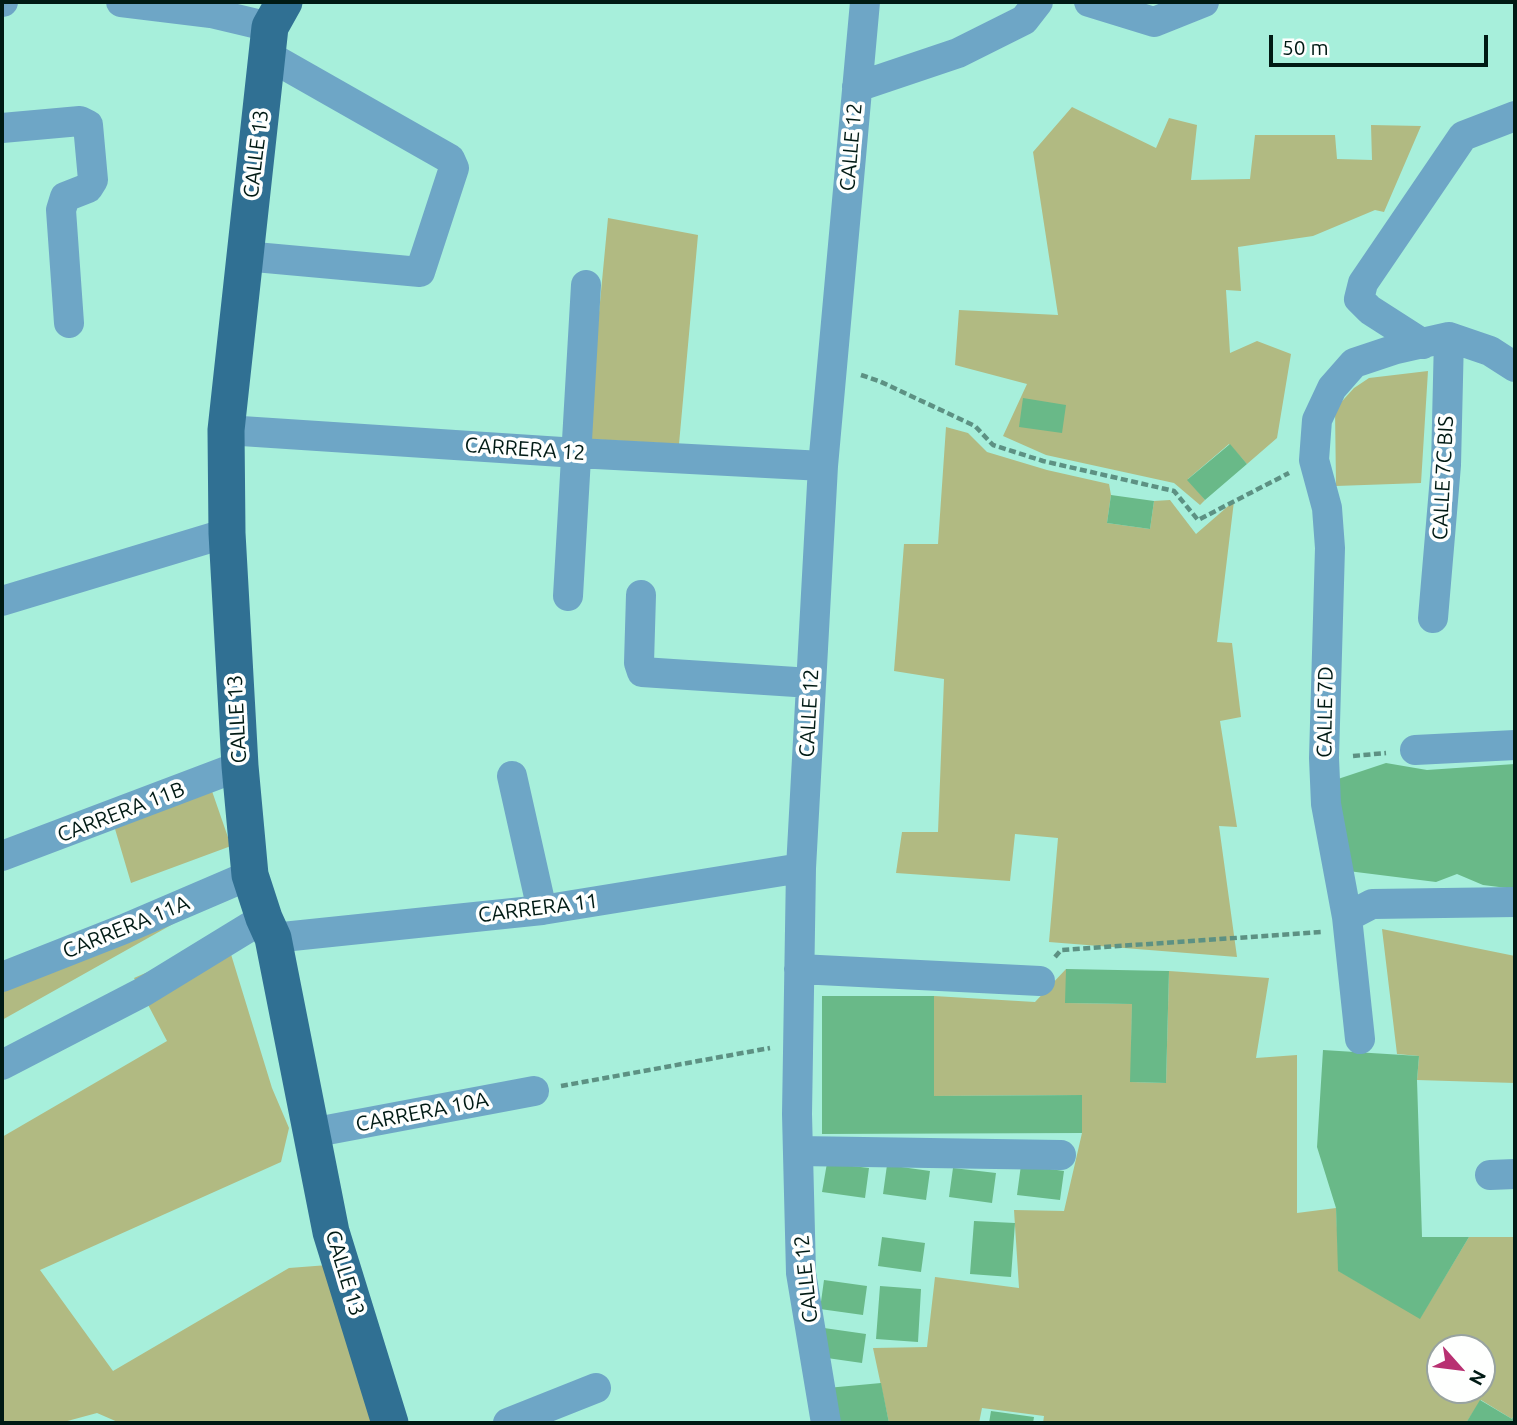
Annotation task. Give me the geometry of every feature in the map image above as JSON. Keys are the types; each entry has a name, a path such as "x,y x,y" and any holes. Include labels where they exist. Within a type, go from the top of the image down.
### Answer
{"main road":[{"name":"CALLE 13","path":"274,28 244,256 226,430 227,533 240,766 250,875 269,928 331,1232 390,1423"}],"street":[{"path":"121,2 211,13 274,28 450,159 454,168 420,272 244,256"},
{"name":"CALLE 12","path":"826,1423 801,1273 798,1043 801,868 823,466 865,2"},
{"path":"857,88 958,53 1024,20 1038,2"},
{"path":"1089,2 1154,22 1204,2"},
{"path":"1515,116 1463,136 1363,283 1359,299 1370,310 1436,340 1490,351 1515,367"},
{"path":"2,128 80,121 88,125 93,180 88,188 65,197 61,210 69,323"},
{"path":"568,596 586,285"},
{"name":"CALLE 7D","path":"1360,1039 1347,924 1326,804 1324,758 1330,548 1327,508 1314,460 1317,420 1332,388 1354,363 1436,340"},
{"name":"CALLE 7C BIS","path":"1433,618 1446,466 1436,340"},
{"name":"CARRERA 12","path":"226,430 823,466"},
{"path":"2,601 227,533"},
{"path":"641,595 639,663 642,673 811,683"},
{"path":"1415,750 1515,744"},
{"name":"CARRERA 11B","path":"2,856 240,766"},
{"path":"512,776 542,910"},
{"name":"CARRERA 11","path":"2,1065 269,928 542,910 801,868"},
{"name":"CARRERA 11A","path":"2,977 250,875"},
{"path":"1347,924 1372,904 1515,902"},
{"path":"799,969 1040,981"},
{"name":"CARRERA 10A","path":"311,1133 534,1091"},
{"path":"798,1151 1061,1155"},
{"path":"508,1423 596,1388"}],"path":[{"path":"832,366 879,381 975,426 993,446 1043,461 1174,491 1198,520 1314,460"},
{"path":"1324,758 1415,750"},
{"path":"1040,981 1061,950 1347,924"},
{"path":"534,1091 798,1043"}],"green space":[{"path":"1072,107 1156,148 1169,118 1197,125 1191,180 1250,179 1255,135 1335,135 1337,159 1372,160 1371,125 1421,126 1384,212 1375,210 1313,236 1238,247 1241,291 1226,290 1230,353 1257,341 1291,354 1277,438 1247,464 1229,444 1188,479 1205,500 1200,505 1174,483 1046,455 1003,436 1027,384 955,365 959,310 1058,315 1033,152"},
{"path":"608,218 698,235 679,444 587,439"},
{"path":"1428,371 1421,483 1336,486 1335,409 1354,388 1369,378"},
{"path":"946,427 968,433 987,452 1047,470 1109,484 1111,495 1107,523 1150,529 1154,501 1170,500 1196,534 1234,501 1217,642 1232,643 1241,717 1220,721 1237,827 1219,826 1237,957 1049,942 1058,838 1015,834 1010,881 896,873 902,832 938,832 944,679 894,671 904,544 938,544"},
{"path":"204,768 231,846 131,883 110,812"},
{"path":"221,897 2,1020 2,972"},
{"path":"1382,929 1515,956 1515,1083 1417,1080 1419,1056 1397,1054"},
{"path":"226,938 272,1088 289,1128 281,1162 40,1270 113,1371 289,1268 328,1265 376,1423 120,1423 97,1413 60,1423 2,1423 2,1137 167,1041 134,978"},
{"path":"1066,969 1066,1003 1132,1004 1131,1082 1166,1083 1169,971 1269,978 1256,1058 1297,1055 1297,1213 1336,1208 1339,1271 1420,1318 1469,1237 1515,1237 1515,1413 1512,1419 1488,1404 1496,1404 1496,1334 1426,1334 1426,1404 1478,1404 1466,1423 1043,1423 1044,1416 982,1408 979,1423 889,1423 873,1348 927,1347 935,1277 1019,1288 1014,1210 1064,1211 1082,1133 1082,1095 934,1096 934,996 1035,1002"}],"building":[{"path":"1023,398 1066,405 1062,433 1019,427"},
{"path":"1230,444 1247,464 1205,500 1187,480"},
{"path":"1111,495 1154,501 1150,529 1107,523"},
{"path":"1386,763 1427,770 1515,764 1515,889 1483,885 1457,874 1436,882 1348,871 1326,783"},
{"path":"1066,969 1169,971 1166,1083 1130,1082 1132,1004 1065,1003"},
{"path":"822,996 934,996 934,1096 1082,1095 1082,1133 822,1134"},
{"path":"1323,1050 1419,1056 1417,1080 1422,1237 1469,1237 1420,1319 1338,1271 1336,1208 1317,1147"},
{"path":"827,1163 869,1168 865,1198 822,1192"},
{"path":"887,1165 930,1171 926,1200 883,1194"},
{"path":"1021,1165 1064,1171 1060,1200 1017,1195"},
{"path":"953,1168 996,1173 992,1203 949,1197"},
{"path":"974,1221 1015,1223 1011,1277 970,1274"},
{"path":"882,1237 925,1243 921,1272 878,1266"},
{"path":"824,1280 867,1286 863,1315 820,1309"},
{"path":"880,1286 921,1289 918,1342 876,1339"},
{"path":"824,1328 866,1334 862,1363 820,1357"},
{"path":"881,1383 889,1423 832,1423 827,1388"},
{"path":"1478,1404 1487,1404 1512,1419 1515,1413 1515,1423 1466,1423"},
{"path":"991,1411 1034,1417 1033,1423 989,1423"}]}
